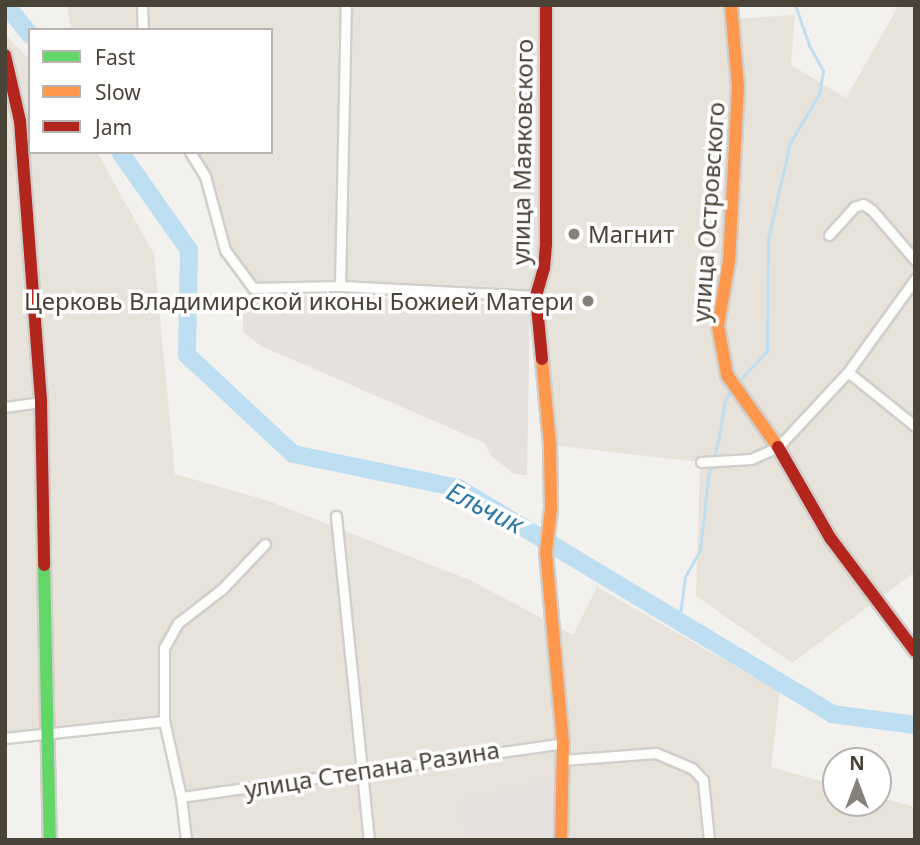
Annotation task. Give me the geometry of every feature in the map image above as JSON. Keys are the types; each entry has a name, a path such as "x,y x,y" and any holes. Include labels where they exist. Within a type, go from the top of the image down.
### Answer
{"street":[{"path":"142,5 143,28"},
{"path":"340,286 346,5"},
{"name":"улица Маяковского","path":"546,5 546,243 544,268 536,296 550,445 551,509 546,552 563,743"},
{"name":"улица Островского","path":"731,5 738,86 729,261 718,326 727,374 778,446 831,539 915,651"},
{"path":"5,55 20,121 41,402 50,840"},
{"path":"191,154 205,176 225,250 253,288 340,286 536,296"},
{"path":"830,235 854,207 863,204 872,210 915,260"},
{"path":"701,462 751,459 778,446 848,372 915,279"},
{"path":"848,372 915,426"},
{"path":"5,407 41,402"},
{"path":"336,516 369,840"},
{"path":"186,840 181,797 164,721 164,648 178,623 222,589 265,544"},
{"path":"5,738 164,721"},
{"path":"561,840 563,743"},
{"name":"улица Степана Разина","path":"181,797 563,743"},
{"path":"563,760 656,753 691,768 703,780 709,840"}],"shaded area":[{"path":"67,5 731,5 731,19 795,15 791,65 846,98 899,5 915,5 915,572 792,663 696,596 700,462 550,445 535,296 253,288 225,250 205,176 191,154 273,154 273,28 71,28"},
{"path":"5,34 28,58 28,154 98,154 154,254 175,474 266,500 470,580 573,635 597,587 780,692 771,767 822,781 822,817 892,817 892,801 915,807 915,840 186,840 164,721 5,737"},
{"path":"325,295 530,307 527,475 514,474 490,455 485,443 261,346 243,332 243,297"},
{"path":"557,782 557,840 465,840 462,801 523,784"}],"waterway":[{"name":"Ельчик","path":"6,5 28,32"},
{"path":"738,382 767,351 768,239 790,143 819,94 823,71 810,48 795,5"},
{"name":"Ельчик","path":"121,154 189,250 187,355 293,454 458,488 832,714 915,725"},
{"path":"679,623 685,577 700,550 708,477 719,437 724,404 731,389"}],"traffic: fast":[{"path":"44,565 50,840"}],"traffic: slow":[{"path":"731,5 738,86 729,261 718,326 727,375 778,447"},
{"path":"542,359 550,445 551,509 546,552 563,743 561,840"}],"traffic: jam":[{"path":"542,359 536,296 544,268 546,243 546,5"},
{"path":"5,55 20,121 41,402 44,565"},
{"path":"778,447 831,539 915,651"}],"place":[{"name":"Магнит","path":"574,234"},
{"name":"Церковь Владимирской иконы Божией Матери","path":"588,301"}]}
